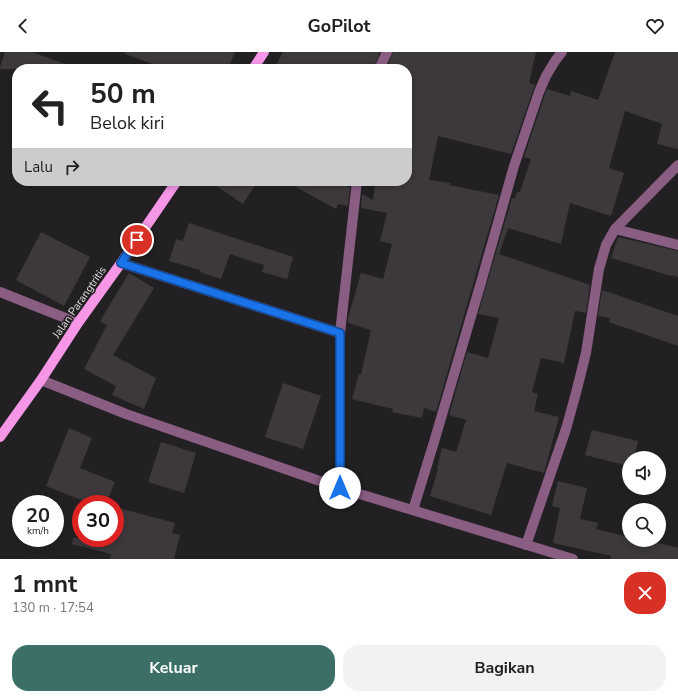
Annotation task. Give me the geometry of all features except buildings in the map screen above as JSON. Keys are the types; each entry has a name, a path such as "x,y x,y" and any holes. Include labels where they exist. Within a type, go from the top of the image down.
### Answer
{"main road":[{"path":"256,64 264,52"},
{"name":"Jalan Parangtritis","path":"0,436 41,380 78,323 174,186"}],"street":[{"path":"382,64 387,52"},
{"path":"413,510 514,166 539,92 546,76 562,52"},
{"path":"526,545 566,429 576,393 586,353 599,269 606,245 615,229 678,165"},
{"path":"340,488 340,333 356,186"},
{"path":"615,229 678,245"},
{"path":"121,263 340,333"},
{"path":"0,292 78,323"},
{"path":"41,380 126,414 340,488 573,559"}],"route":[{"path":"137,240 121,263 340,333 340,488"}]}
